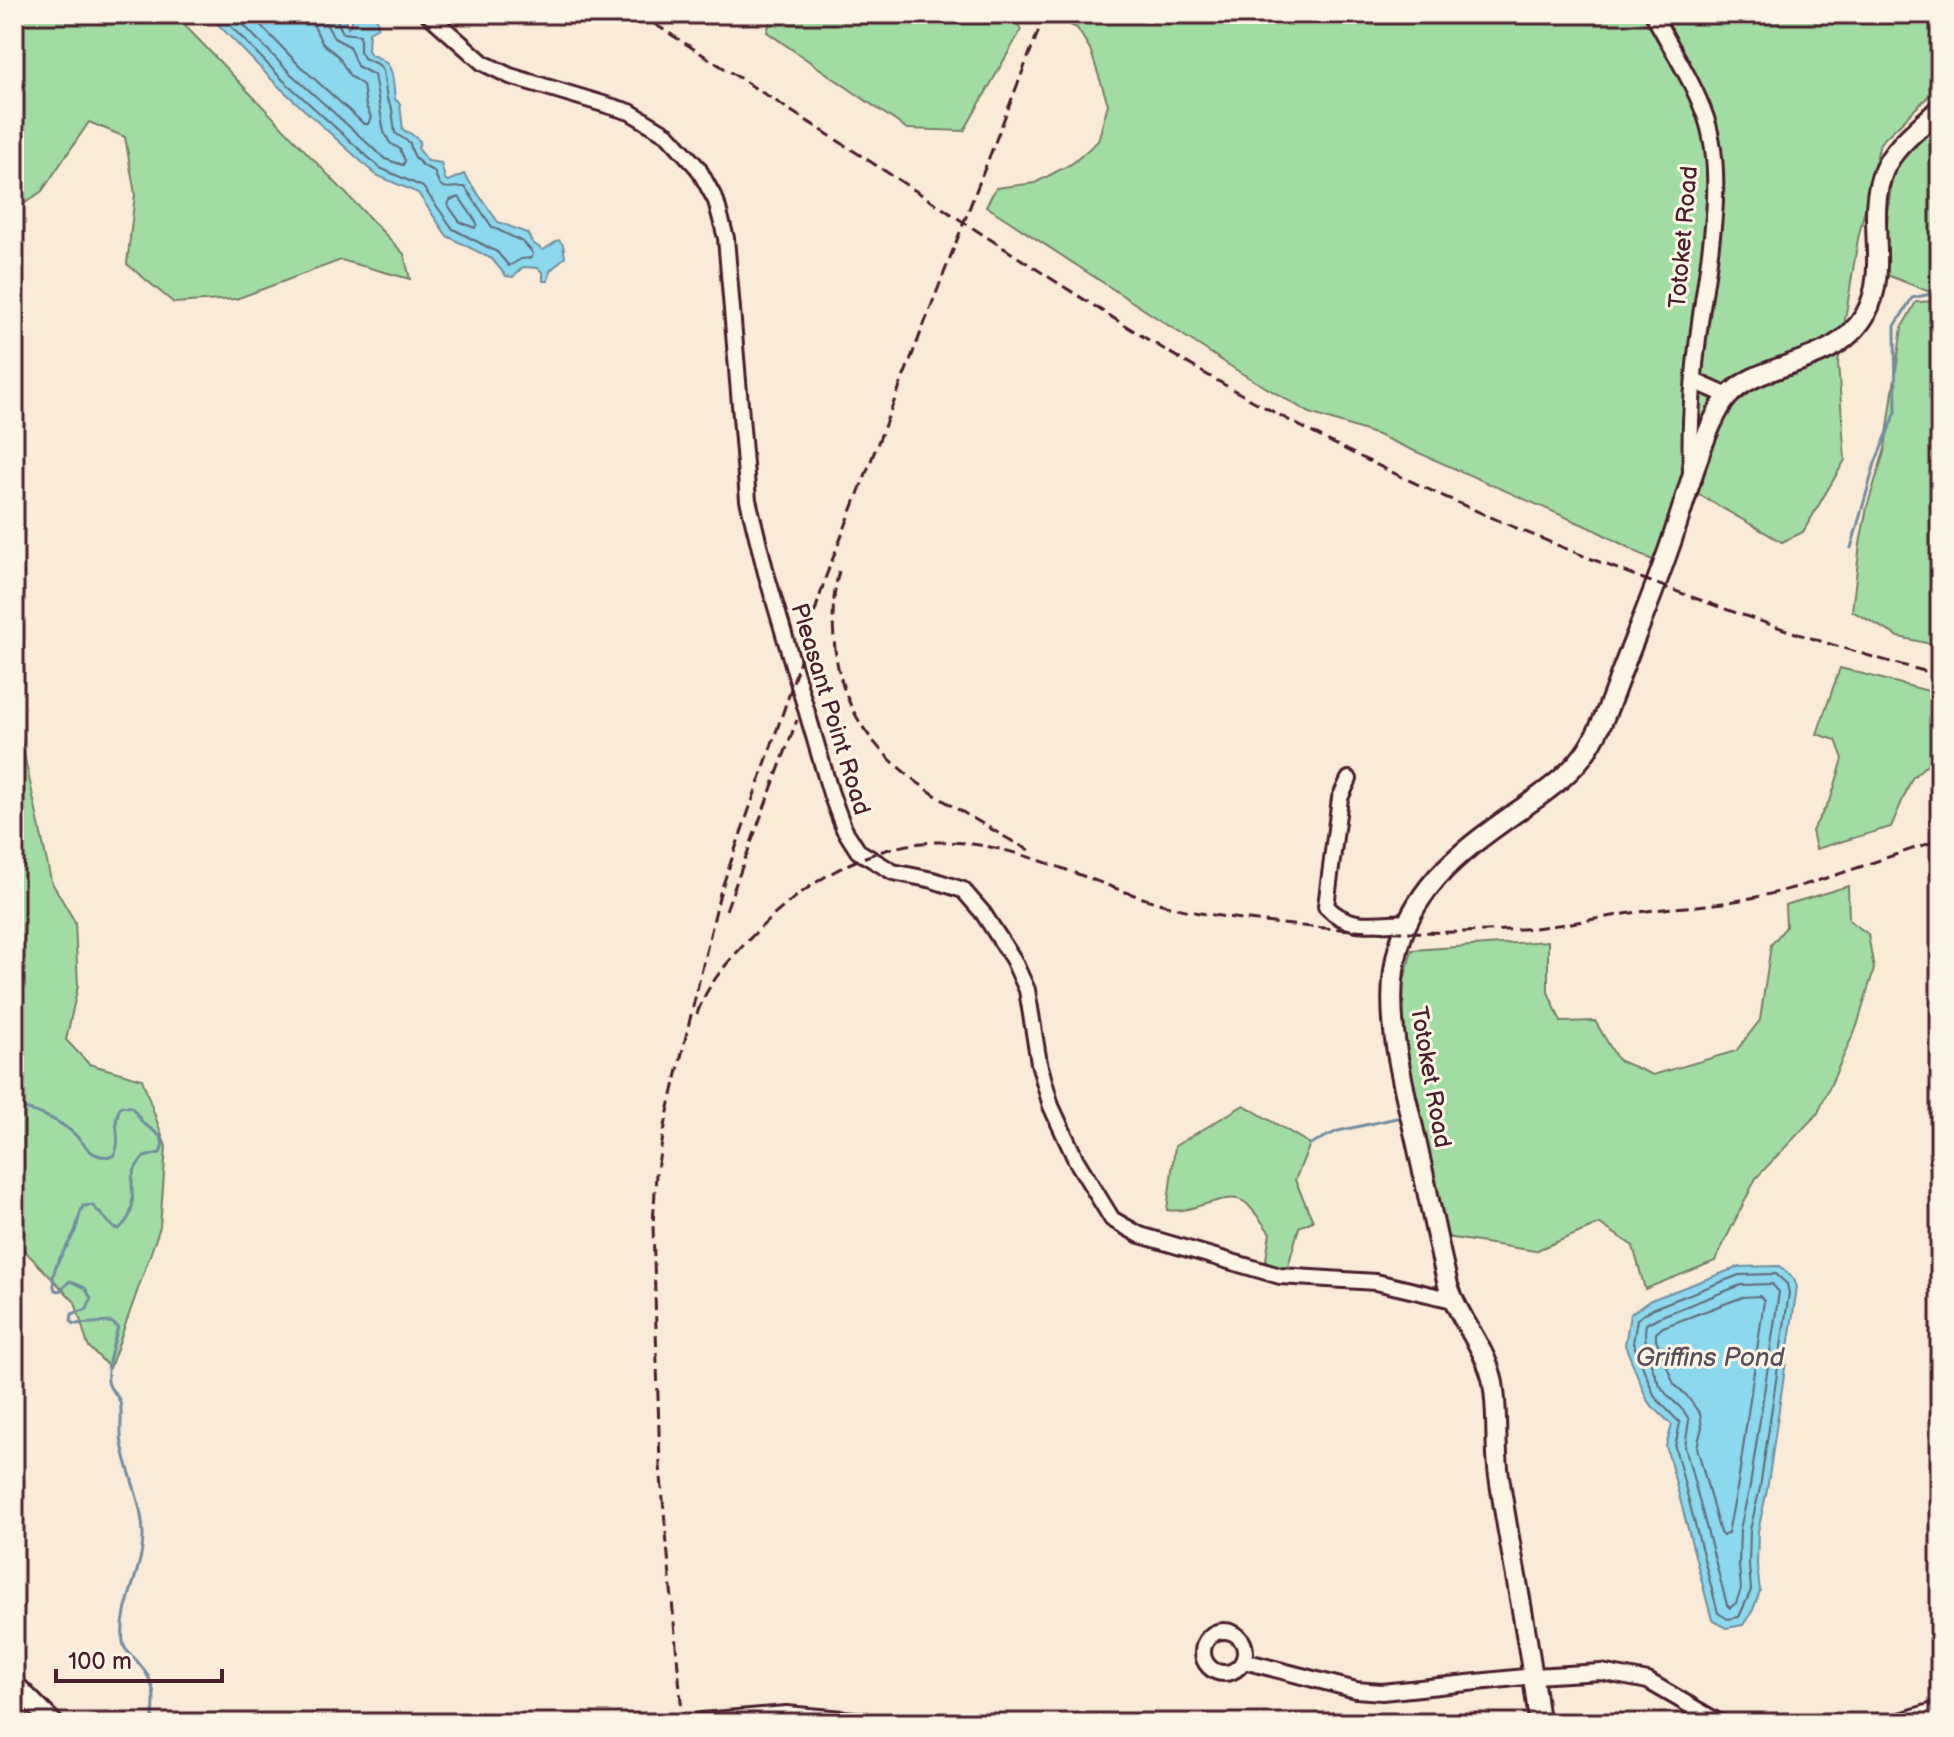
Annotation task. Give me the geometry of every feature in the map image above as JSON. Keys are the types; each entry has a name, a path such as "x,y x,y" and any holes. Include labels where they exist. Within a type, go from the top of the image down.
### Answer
{"main road":[{"path":"1692,479 1713,420 1728,396 1746,382 1817,356 1836,345 1863,318 1873,299 1877,274 1877,200 1882,173 1893,155 1940,108"},
{"name":"Totoket Road","path":"1539,1723 1534,1676 1499,1475 1492,1378 1483,1354 1453,1300 1416,1141 1394,1022 1394,967 1407,922 1423,894 1452,861 1551,788 1581,760 1589,747 1604,718 1668,554 1692,479"},
{"path":"14,1684 53,1723"},
{"path":"702,1723 786,1716 865,1723"}],"street":[{"name":"Pleasant Point Road","path":"428,14 483,63 510,76 630,112 668,135 698,168 716,201 726,238 748,500 766,573 844,829 858,851 866,857 893,872 963,890 983,913 1013,959 1027,990 1039,1063 1051,1106 1076,1160 1112,1219 1140,1235 1280,1276 1376,1282 1453,1300"},
{"name":"Totoket Road","path":"1653,14 1685,71 1706,118 1714,159 1713,219 1691,412 1692,479"},
{"path":"1694,381 1728,396"},
{"path":"1349,779 1340,798 1326,906 1334,915 1361,926 1407,922"},
{"path":"1244,1661 1356,1690 1382,1692 1601,1672 1648,1681 1720,1723"},
{"path":"1894,1723 1940,1709"}],"green space":[{"path":"14,14 174,14 404,254 410,279 341,260 236,299 174,303 127,264 135,194 125,137 89,122 42,191 14,211"},
{"path":"772,14 1012,14 1021,30 964,131 907,129 767,32"},
{"path":"1063,14 1940,14 1940,85 1880,143 1858,239 1838,363 1845,460 1803,532 1782,542 1694,492 1674,505 1656,562 1595,530 1378,435 1310,413 1241,373 986,206 996,188 1035,183 1073,163 1098,141 1108,104 1090,49 1077,28 1059,20"},
{"path":"1940,121 1940,296 1882,273 1893,165"},
{"path":"1939,301 1940,646 1899,637 1852,611 1867,507 1885,449 1902,327 1916,302"},
{"path":"1840,668 1940,694 1940,752 1912,778 1891,827 1816,849 1812,831 1831,798 1843,759 1836,740 1817,734"},
{"path":"14,707 51,881 75,922 78,986 66,1040 89,1064 142,1079 166,1147 160,1227 110,1368 88,1346 75,1302 14,1240"},
{"path":"1848,886 1849,920 1868,934 1874,969 1857,1026 1818,1113 1756,1178 1715,1261 1645,1289 1633,1246 1600,1224 1535,1251 1447,1237 1405,1044 1402,988 1412,950 1548,941 1548,992 1561,1022 1595,1021 1618,1060 1653,1075 1736,1051 1760,1020 1771,945 1786,927 1785,905"},
{"path":"1244,1105 1310,1144 1295,1180 1313,1221 1299,1227 1287,1270 1265,1266 1270,1233 1249,1206 1239,1199 1230,1198 1177,1211 1167,1210 1175,1146"}],"water":[{"path":"208,14 338,14 345,19 348,28 355,14 372,14 377,19 378,27 369,32 368,50 389,66 395,99 400,104 403,130 420,141 418,148 428,161 441,163 445,179 448,181 464,174 498,222 527,233 533,243 543,250 559,240 565,257 550,271 548,281 543,281 543,273 538,268 523,267 513,277 506,276 492,259 447,236 418,193 376,175 277,85"},
{"name":"Griffins Pond","path":"1780,1266 1794,1279 1797,1287 1767,1490 1758,1531 1760,1591 1743,1625 1726,1628 1712,1620 1666,1446 1672,1425 1648,1402 1625,1345 1630,1314 1651,1300 1738,1267"}],"waterway":[{"path":"1851,548 1875,463 1896,412 1895,326 1912,298 1940,292"},
{"path":"14,1107 55,1120 97,1155 113,1156 116,1150 117,1119 121,1106 131,1107 163,1142 160,1153 144,1157 136,1166 131,1210 119,1229 114,1228 92,1205 83,1206 75,1231 56,1267 53,1282 58,1291 70,1281 85,1288 91,1298 87,1309 72,1314 74,1324 111,1322 118,1327 109,1361 108,1381 120,1402 122,1444 143,1533 140,1561 125,1614 123,1642 151,1683 154,1697 152,1723"},
{"path":"1310,1144 1338,1131 1401,1117"}],"railway":[{"path":"639,14 1191,366 1362,458 1550,542 1646,580 1792,632 1940,675"},
{"path":"683,1723 660,1466 653,1225 656,1174 667,1116 720,893 789,695 826,576 1045,14"},
{"path":"839,571 833,610 835,649 841,679 864,729 900,769 922,786 1029,850"},
{"path":"726,910 797,720"},
{"path":"697,1014 710,987 728,963 779,910 800,894 845,866 870,855 922,843 957,842 993,847 1131,894 1200,913 1320,928 1441,932 1538,928 1734,901 1812,882 1940,840"}]}
